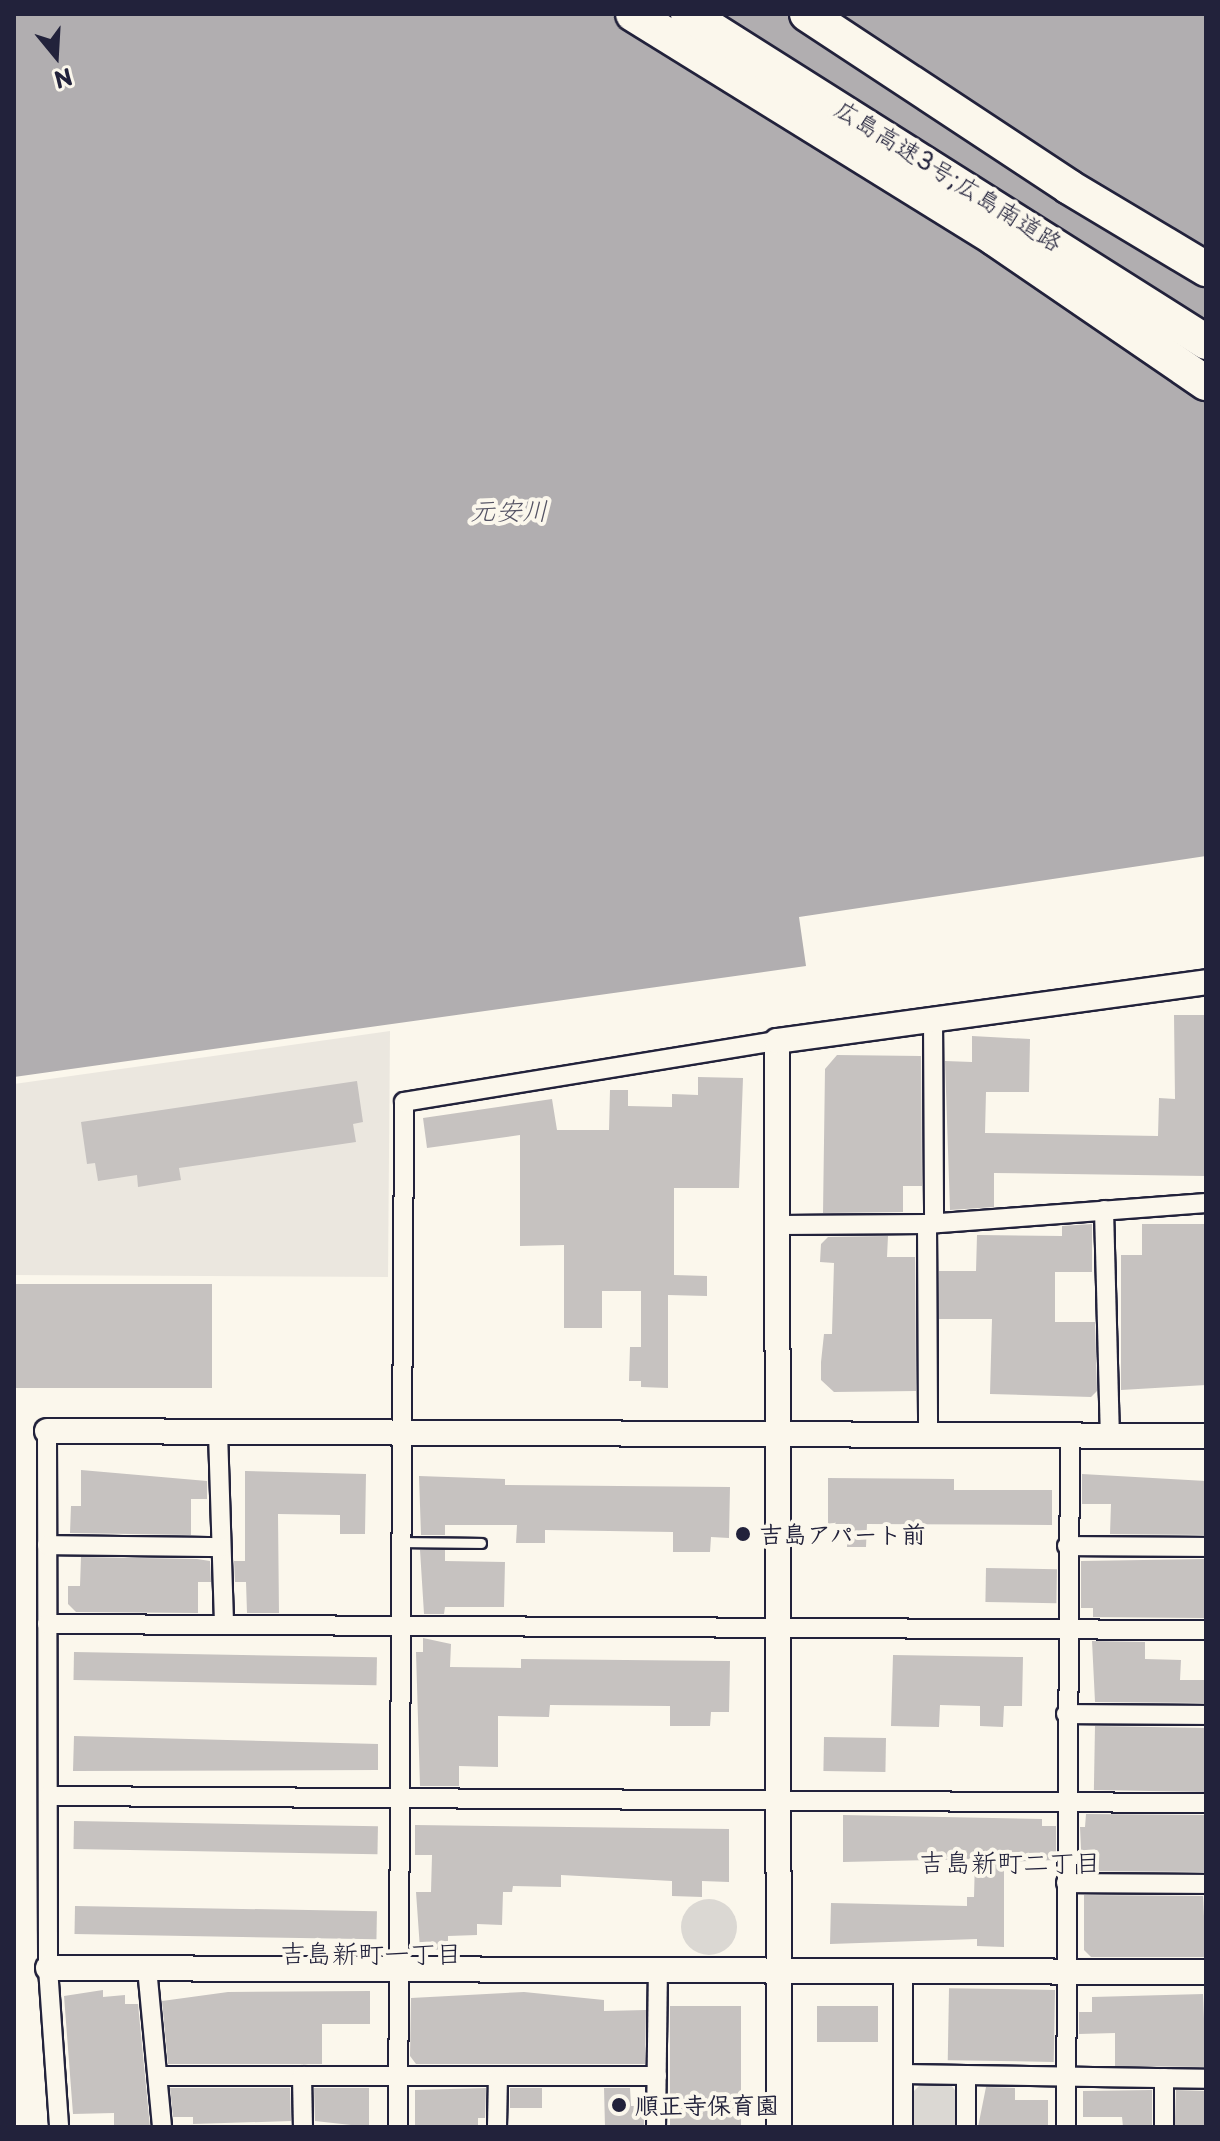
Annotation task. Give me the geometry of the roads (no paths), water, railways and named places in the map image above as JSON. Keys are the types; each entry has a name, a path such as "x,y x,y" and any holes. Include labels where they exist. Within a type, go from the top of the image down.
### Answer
{"highway":[{"path":"633,14 994,238 1206,383"},
{"name":"広島高速3号;広島南道路","path":"688,14 1206,342"},
{"path":"807,14 1069,187 1206,269"}],"street":[{"path":"398,2127 404,1102 933,1017 1206,982"},
{"path":"928,1435 933,1017"},
{"path":"777,1041 782,1436 779,2127"},
{"path":"781,1225 931,1223 1206,1203"},
{"path":"1104,1210 1110,1437"},
{"path":"59,2127 48,1968 47,1431 1206,1436"},
{"path":"218,1432 224,1625"},
{"path":"1066,2127 1066,1630 1070,1436"},
{"path":"47,1545 221,1547"},
{"path":"1067,1546 1206,1547"},
{"path":"47,1624 1206,1630"},
{"path":"1066,1714 1206,1715"},
{"path":"48,1796 1206,1803"},
{"path":"1066,1883 1206,1884"},
{"path":"48,1968 1206,1972"},
{"path":"147,1968 160,2076 162,2127"},
{"path":"656,2127 658,1970"},
{"path":"903,1971 903,2127"},
{"path":"903,2074 1206,2079"},
{"path":"966,2075 966,2127"},
{"path":"160,2076 657,2076"},
{"path":"302,2076 303,2127"},
{"path":"497,2127 498,2077"},
{"path":"1164,2078 1164,2127"}],"lane":[{"path":"401,1542 481,1543"}],"water":[{"name":"元安川","path":"14,14 1206,14 1206,856 799,917 806,966 14,1077"}],"place":[{"name":"吉島アパート前","path":"743,1534"},
{"name":"順正寺保育園","path":"619,2105"}],"district":[{"name":"吉島新町二丁目","path":"1010,1862"},
{"name":"吉島新町一丁目","path":"371,1953"}]}
